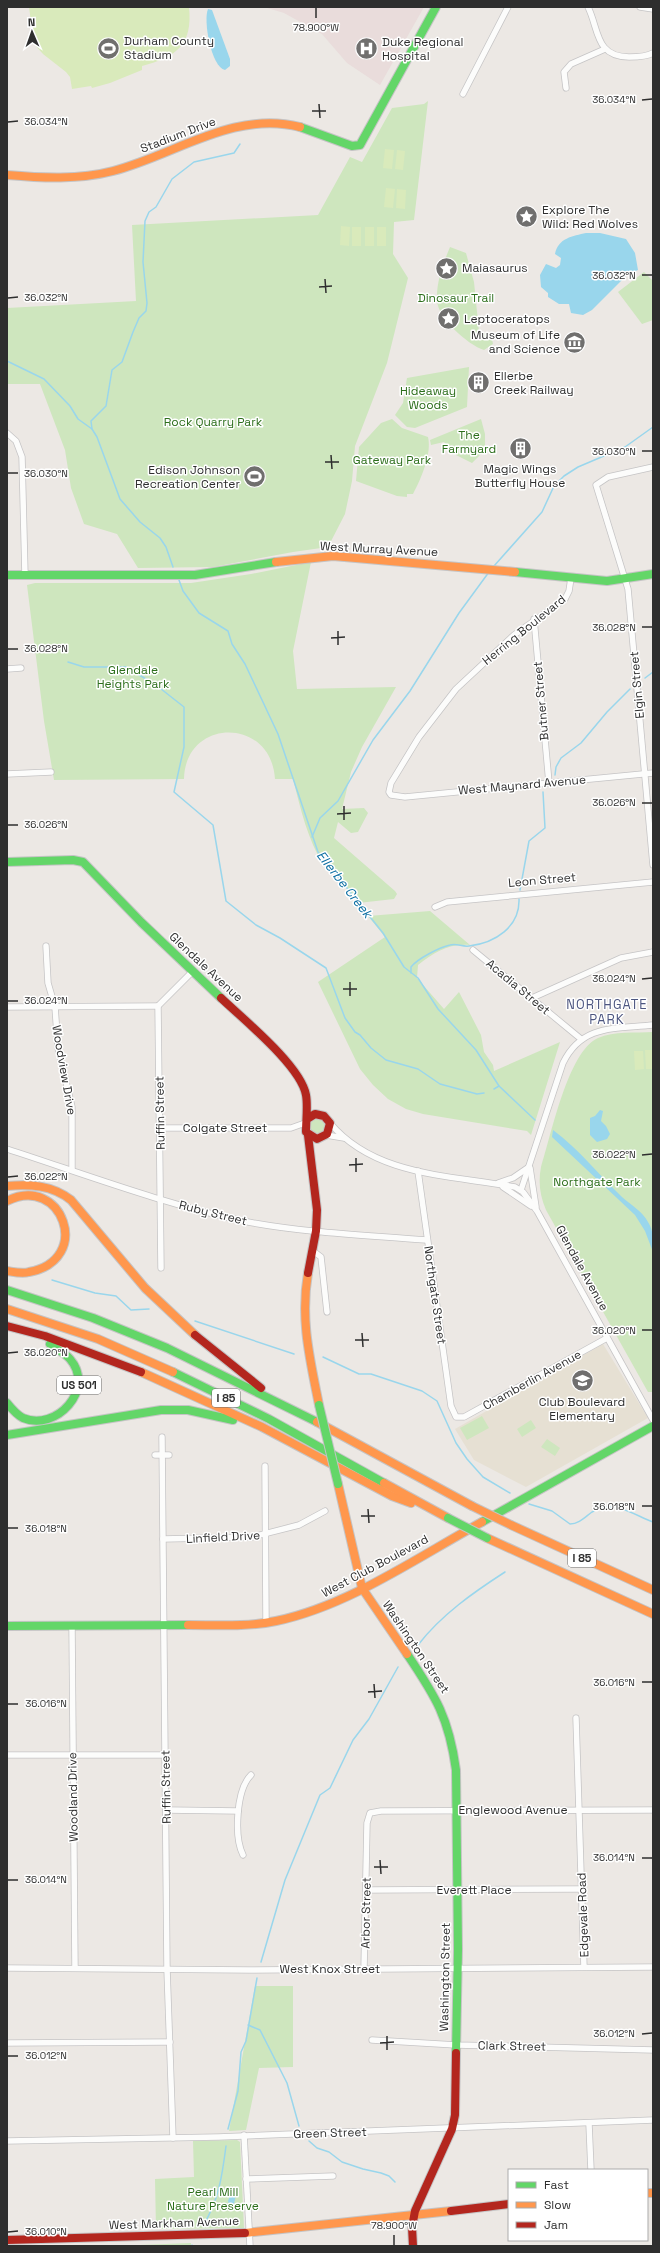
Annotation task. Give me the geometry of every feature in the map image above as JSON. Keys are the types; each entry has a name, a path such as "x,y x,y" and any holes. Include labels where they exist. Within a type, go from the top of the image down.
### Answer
{"main road":[{"name":"Stadium Drive","path":"7,175 66,177 112,171 227,129 261,124 299,126 355,146 360,145 436,7"},
{"name":"West Murray Avenue","path":"7,576 199,575 310,557 333,556 459,566 607,581 653,574"},
{"name":"Glendale Avenue","path":"7,862 64,860 83,862 193,971 283,1057 320,1114"},
{"name":"Glendale Avenue","path":"306,1094 306,1121"},
{"path":"312,1158 324,1137 330,1123 327,1118 320,1114 312,1115 306,1121 307,1134 314,1138 324,1137"},
{"name":"Washington Street","path":"307,1134 312,1158 318,1210 313,1251 306,1286 305,1325 308,1356 362,1588 420,1670 444,1714 456,1760 458,1969 455,2115 452,2128 414,2215 412,2224 413,2246"},
{"path":"7,1186 35,1185 51,1189 65,1196 82,1211 146,1290 178,1321 275,1400"},
{"path":"7,1201 17,1196 27,1195 44,1199 60,1213 66,1231 62,1250 54,1261 44,1268 27,1274 7,1271"},
{"name":"I 85","path":"7,1290 121,1328 275,1400 510,1525 653,1590"},
{"name":"I 85","path":"7,1309 98,1339 195,1382 268,1419 434,1511 487,1538 653,1614"},
{"path":"8,1326 45,1336 145,1374 262,1427 268,1432"},
{"name":"US 501","path":"7,1403 14,1412 28,1420 51,1420 64,1413 73,1404 79,1384 76,1367 63,1351 39,1338 8,1326"},
{"path":"7,1436 145,1411 167,1410 202,1412 268,1432 392,1496 434,1511"},
{"name":"West Club Boulevard","path":"7,1626 164,1626 266,1622 314,1611 362,1588 653,1426"},
{"name":"West Markham Avenue","path":"7,2240 250,2233 508,2204"}],"street":[{"path":"463,94 508,7"},
{"path":"588,7 596,34 605,49 614,54 626,57 640,57 653,53"},
{"path":"640,7 653,9"},
{"path":"566,88 564,72 571,64 605,49"},
{"path":"7,433 16,441 22,457 25,575"},
{"name":"Elgin Street","path":"653,467 608,477 596,485 626,579 653,865"},
{"name":"Herring Boulevard","path":"391,795 389,792 390,783 430,721 477,668 534,619 565,599 570,591 571,578"},
{"name":"Butner Street","path":"534,619 549,783"},
{"path":"7,669 21,668"},
{"path":"7,774 51,772"},
{"name":"West Maynard Avenue","path":"391,795 405,796 653,773"},
{"name":"Leon Street","path":"435,907 447,902 653,882"},
{"name":"Woodview Drive","path":"46,946 48,983 55,1007 58,1048 72,1107 72,1170"},
{"name":"Acadia Street","path":"473,950 581,1039"},
{"path":"532,998 621,958 653,952"},
{"path":"7,1006 158,1006 193,971"},
{"name":"Ruffin Street","path":"158,1006 161,1268"},
{"path":"521,1190 563,1063 572,1047 581,1039 602,1030 653,1025"},
{"name":"Colgate Street","path":"291,1128 306,1121"},
{"name":"Glendale Avenue","path":"330,1123 345,1139 376,1158 394,1165 418,1171 496,1184 521,1190 537,1211 653,1420"},
{"name":"Colgate Street","path":"160,1128 291,1128 307,1134"},
{"name":"Glendale Avenue","path":"324,1137 345,1139"},
{"name":"Ruby Street","path":"7,1148 160,1199 248,1222 316,1231 427,1240"},
{"path":"496,1184 513,1178 530,1166"},
{"name":"Glendale Avenue","path":"530,1166 537,1211"},
{"name":"Northgate Street","path":"418,1171 451,1406 456,1417"},
{"name":"Glendale Avenue","path":"496,1184 514,1193 537,1211"},
{"path":"313,1251 321,1257 327,1312"},
{"name":"Chamberlin Avenue","path":"456,1417 464,1417 607,1338"},
{"name":"Ruffin Street","path":"162,1437 166,1455 163,1540 167,1969 173,2138"},
{"path":"155,1455 166,1455"},
{"path":"265,1466 266,1622"},
{"name":"Linfield Drive","path":"163,1540 243,1538 265,1535 299,1525 325,1511"},
{"name":"Woodland Drive","path":"72,1626 75,1968"},
{"name":"Edgevale Road","path":"576,1718 584,1967"},
{"path":"7,1756 166,1755"},
{"path":"243,1855 239,1844 238,1811 245,1784 251,1775"},
{"path":"166,1810 238,1811"},
{"name":"Englewood Avenue","path":"372,1812 457,1810 653,1810"},
{"name":"Arbor Street","path":"364,1968 367,1818 372,1812"},
{"name":"Everett Place","path":"366,1890 582,1889"},
{"name":"West Knox Street","path":"7,1968 458,1969 653,1967"},
{"name":"Clark Street","path":"372,2040 456,2045 653,2050"},
{"path":"7,2043 170,2042"},
{"name":"Green Street","path":"7,2141 244,2136 589,2124 653,2120"},
{"path":"589,2124 591,2169"},
{"path":"244,2136 250,2246"},
{"path":"246,2179 333,2176"}],"shaded area":[{"name":"Duke Regional Hospital","path":"264,7 424,7 380,85 347,63 322,34 284,13"},
{"name":"Club Boulevard Elementary","path":"603,1344 648,1418 526,1487 474,1460 455,1429"}],"green space":[{"name":"Durham County Stadium","path":"29,7 189,7 190,20 185,40 173,53 142,66 142,70 110,83 92,88 91,86 72,89 70,77 66,72 43,54 34,44"},
{"name":"Rock Quarry Park","path":"428,101 414,220 394,222 393,254 408,278 387,363 355,446 352,481 345,514 328,547 213,567 138,568 117,534 84,524 71,488 65,450 40,384 7,384 7,308 136,301 132,225 318,215 350,157 362,162 392,108 424,104"},
{"path":"385,149 394,150 392,169 383,168"},
{"path":"397,150 405,151 403,170 395,169"},
{"path":"386,188 395,189 393,208 384,207"},
{"path":"397,189 406,190 405,209 396,208"},
{"path":"341,226 350,227 349,246 340,245"},
{"path":"352,227 361,227 361,246 352,246"},
{"path":"365,227 374,227 374,246 365,246"},
{"path":"377,227 386,227 386,246 377,246"},
{"name":"Dinosaur Trail","path":"450,247 466,253 474,282 479,332 491,334 493,344 484,350 462,337 448,323 439,308 437,294 439,280"},
{"path":"644,272 653,281 653,320 642,324 618,292"},
{"name":"Hideaway Woods","path":"469,367 467,407 415,428 407,427 395,415 403,403 407,378"},
{"name":"Gateway Park","path":"392,419 402,428 428,437 429,444 425,466 413,494 407,494 407,497 397,496 356,481 359,447 381,423"},
{"name":"The Farmyard","path":"481,419 485,434 485,450 472,463 456,455 444,442 431,445 430,440"},
{"name":"Glendale Heights Park","path":"311,562 293,651 297,689 396,687 362,747 351,772 342,809 364,808 368,813 358,832 351,833 338,822 334,838 395,891 397,894 394,899 358,903 327,861 324,866 309,834 293,779 275,779 270,758 259,744 245,735 228,732 212,736 198,744 188,759 184,779 54,780 44,721 27,585 35,583 191,583 251,574"},
{"name":"Northgate Park","path":"430,911 470,945 448,947 430,957 418,965 417,978 444,1009 459,992 481,1035 484,1052 493,1065 494,1071 560,1042 531,1135 527,1131 423,1114 406,1109 388,1099 373,1085 360,1069 318,982 385,937 368,916"},
{"name":"Northgate Park","path":"653,1032 653,1392 648,1392 546,1210 541,1194 540,1178 541,1167 569,1076 587,1046 598,1038 611,1034"},
{"path":"645,1050 653,1050 653,1069 646,1069"},
{"path":"634,1051 643,1051 644,1069 635,1070"},
{"path":"310,1118 324,1118 328,1128 322,1136 310,1134 308,1121"},
{"path":"482,1416 489,1428 467,1440 460,1428"},
{"path":"531,1420 536,1428 522,1437 517,1429"},
{"path":"547,1439 560,1448 555,1456 541,1447"},
{"path":"255,1986 293,1986 293,2067 259,2068 246,2130 229,2131"},
{"name":"Pearl Mill Nature Preserve","path":"237,2140 240,2142 244,2228 156,2229 155,2179 194,2177 193,2141"},
{"name":"Pearl Mill Nature Preserve","path":"191,2243 191,2246 139,2246 139,2245"}],"water":[{"path":"208,9 212,10 230,59 230,66 225,70 220,67 216,61 209,42 207,32"},
{"path":"586,233 600,233 626,239 635,253 638,270 628,274 592,310 583,315 571,313 569,304 559,304 548,297 548,293 541,287 540,275 546,264 556,268 560,265 561,258 555,254 559,244 571,237"},
{"path":"600,1110 603,1111 601,1121 606,1126 610,1134 607,1139 597,1142 590,1135 590,1118 595,1116"},
{"path":"553,1130 572,1145 622,1197 643,1215 651,1229 653,1237 653,1252 645,1231 635,1215 552,1137"},
{"path":"233,2192 236,2195 233,2208 230,2208 228,2201 231,2193"}],"waterway":[{"path":"92,429 91,421 106,406 112,370 122,362 139,318 146,311 147,303 143,262 145,221 149,212 156,207 172,179 194,162 234,153 240,144"},
{"name":"Ellerbe Creek","path":"7,361 44,379 70,406 78,419 92,429 97,437 120,499 140,522 160,538 166,547 173,567"},
{"path":"494,566 542,512 554,486 564,476 578,467 625,447 653,427"},
{"path":"312,837 320,818 338,801 373,740 410,691 459,613 489,572"},
{"name":"Ellerbe Creek","path":"179,580 183,591 199,613 228,631 232,644 245,664 278,734 318,852 383,933 404,967 418,978 438,1009 476,1050 499,1086 535,1120"},
{"path":"68,662 84,667 126,667 156,685 184,707 184,747 174,792 213,825 226,901 256,925 280,938 326,968 345,1018 355,1032 386,1060 418,1069 440,1084 477,1094 484,1093"},
{"path":"645,678 653,672"},
{"path":"555,775 556,767 561,758 581,743 607,712 630,689"},
{"path":"520,890 529,841 545,828 543,792"},
{"path":"411,973 411,967 414,964 423,957 441,948 453,945 466,946 479,944 497,937 504,932 515,918 519,899"},
{"name":"Ellerbe Creek","path":"494,1089 499,1086"},
{"path":"52,1280 95,1293 116,1296 131,1310 149,1309"},
{"path":"195,1321 294,1354"},
{"path":"323,1357 359,1374 371,1374 422,1391 437,1401 456,1443 467,1459 483,1477 510,1493"},
{"path":"529,1504 552,1511 570,1524 579,1522 600,1508 607,1507 622,1509 653,1522"},
{"path":"418,1645 447,1614 505,1572"},
{"path":"261,1962 285,1880 320,1795 330,1788 353,1740 369,1719 398,1667"},
{"path":"228,2129 238,2091 241,2052 246,2041 257,1978"},
{"path":"248,2025 260,2030 287,2083 299,2126"},
{"path":"309,2141 317,2148 329,2152 342,2162 389,2176 395,2182"},
{"path":"203,2226 213,2206 219,2188 226,2146"}],"traffic: fast":[{"path":"300,127 352,146 360,145 436,7"},
{"path":"7,575 195,575 276,562"},
{"path":"515,572 607,581 653,574"},
{"path":"7,862 73,860 83,862 141,922 221,998"},
{"path":"7,1290 93,1318 167,1348 317,1422"},
{"path":"7,1403 21,1417 36,1421 48,1419 69,1405 75,1395 78,1383 77,1371 70,1359 50,1344"},
{"path":"173,1372 269,1419 384,1483"},
{"path":"319,1405 338,1484"},
{"path":"7,1435 161,1410 188,1410 233,1420"},
{"path":"482,1522 653,1426"},
{"path":"448,1518 487,1538"},
{"path":"7,1626 188,1625"},
{"path":"407,1654 426,1683 440,1709 449,1736 456,1770 458,1949 456,2053"}],"traffic: slow":[{"path":"7,175 60,178 100,174 136,164 228,129 251,124 275,123 300,127"},
{"path":"276,562 333,556 515,572"},
{"path":"7,1186 24,1185 48,1188 71,1200 145,1288 195,1335"},
{"path":"7,1201 26,1196 43,1199 55,1208 63,1222 65,1237 61,1252 49,1264 26,1273 7,1271"},
{"path":"308,1273 305,1307 307,1339 319,1405"},
{"path":"7,1309 98,1339 173,1372"},
{"path":"141,1372 262,1427 392,1496 411,1503"},
{"path":"317,1422 472,1506"},
{"path":"384,1483 448,1518"},
{"path":"338,1484 362,1588 407,1654"},
{"path":"472,1506 511,1525"},
{"path":"188,1625 265,1623 303,1614 330,1604 382,1579 482,1522"},
{"path":"511,1525 653,1590"},
{"path":"487,1538 653,1614"},
{"path":"648,2193 653,2193"},
{"path":"245,2233 451,2211"}],"traffic: jam":[{"path":"221,998 283,1057 302,1083 306,1095 306,1132 317,1139 327,1134 330,1123 324,1116 315,1114 307,1119"},
{"path":"308,1135 317,1210 316,1231 308,1273"},
{"path":"7,1326 45,1336 141,1372"},
{"path":"195,1335 261,1388"},
{"path":"413,2246 412,2227 415,2211 452,2129 455,2115 456,2053"},
{"path":"451,2211 508,2204"},
{"path":"7,2240 245,2233"}],"place":[{"name":"Durham County Stadium","path":"109,48"},
{"name":"Duke Regional Hospital","path":"367,49"},
{"name":"Explore The Wild: Red Wolves","path":"526,217"},
{"name":"Maiasaurus","path":"446,268"},
{"name":"Leptoceratops","path":"449,319"},
{"name":"Museum of Life and Science","path":"575,342"},
{"name":"Ellerbe Creek Railway","path":"479,383"},
{"name":"Magic Wings Butterfly House","path":"520,448"},
{"name":"Edison Johnson Recreation Center","path":"255,477"},
{"name":"Club Boulevard Elementary","path":"582,1381"}],"district":[{"name":"NORTHGATE PARK","path":"607,1012"}]}
